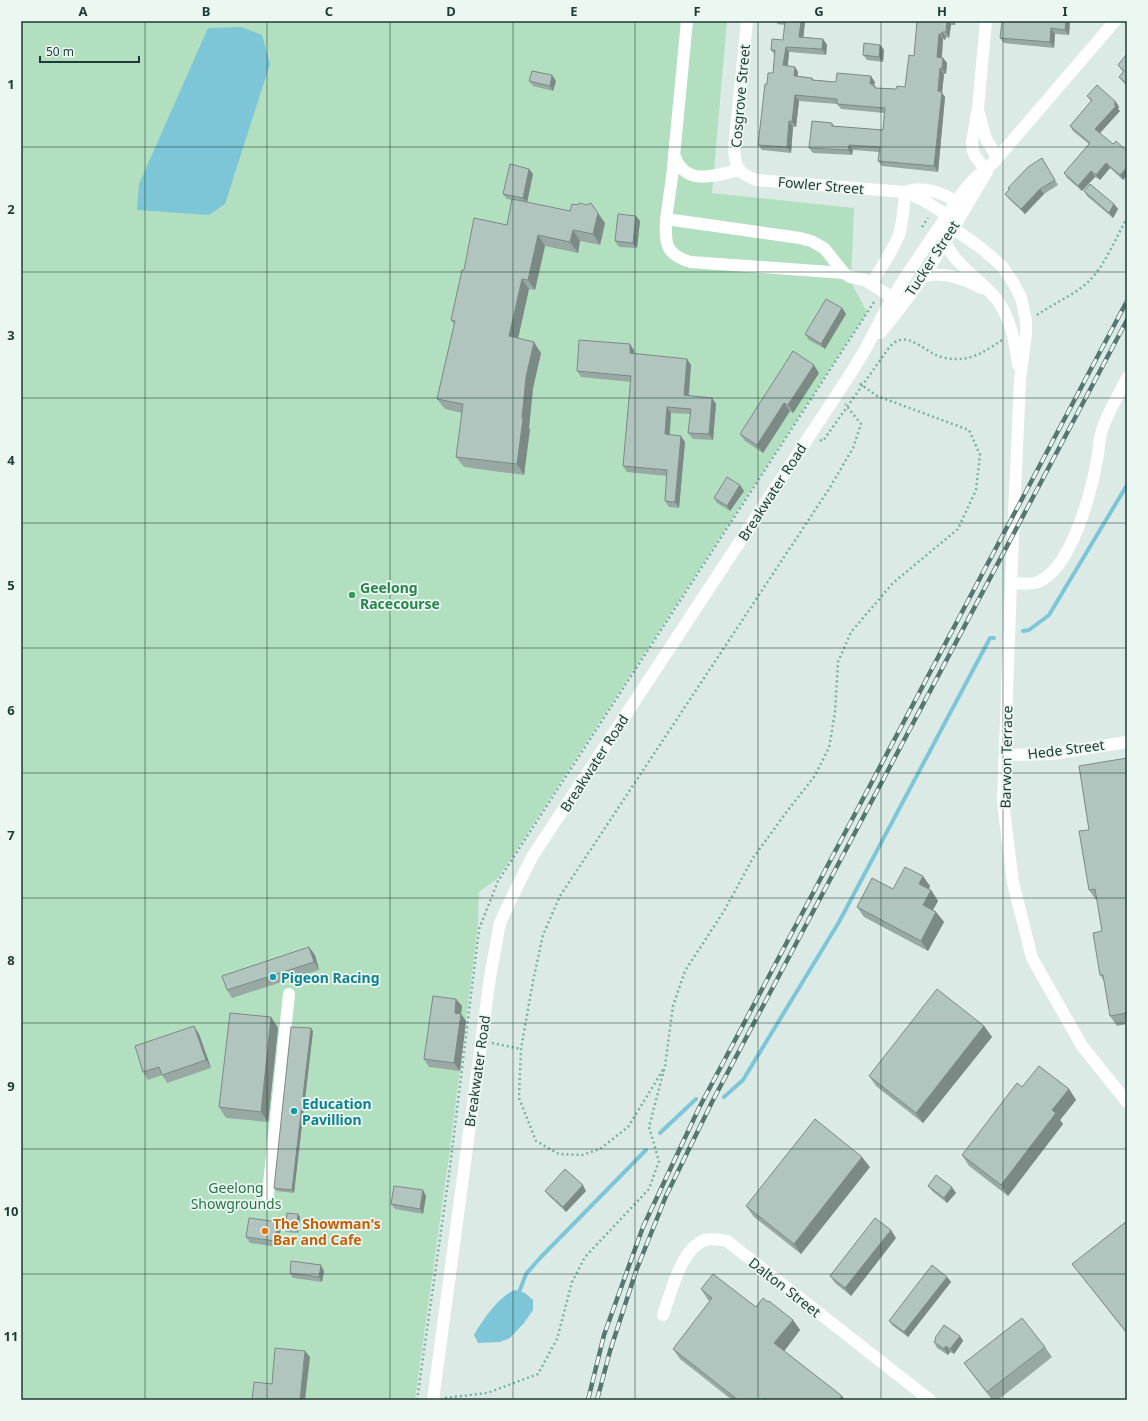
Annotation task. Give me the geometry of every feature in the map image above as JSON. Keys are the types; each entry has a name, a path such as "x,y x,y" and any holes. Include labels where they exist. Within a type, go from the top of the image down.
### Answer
{"street":[{"path":"687,21 666,219 666,239 668,247 673,254 681,259 691,262 844,273"},
{"name":"Cosgrove Street","path":"739,170 735,160 734,148 746,21"},
{"path":"986,21 978,108 973,134 973,148 975,156 991,165"},
{"name":"Tucker Street","path":"956,202 966,188 991,165 1115,21"},
{"path":"978,108 991,165"},
{"path":"674,153 679,166 690,174 708,178 739,170"},
{"name":"Tucker Street","path":"961,214 991,165"},
{"name":"Fowler Street","path":"739,170 746,176 756,180 905,192 927,202 948,221"},
{"name":"Fowler Street","path":"905,192 914,189 929,191 945,195 956,202"},
{"path":"871,284 890,253 899,234 905,192"},
{"path":"666,219 806,239 824,248 844,273 850,277 862,279 897,302 948,221 956,202"},
{"path":"948,221 961,214 956,202"},
{"name":"Tucker Street","path":"865,350 897,302 922,277 945,242 948,221"},
{"name":"Barwon Terrace","path":"948,221 1002,266 1021,298 1027,323 1020,380 1003,802 1013,883 1032,958 1082,1046 1127,1102"},
{"name":"Barwon Terrace","path":"945,242 953,255 999,302 1012,333 1020,380"},
{"name":"Barwon Terrace","path":"922,277 935,275 962,279 982,288 999,302"},
{"name":"Breakwater Road","path":"433,1399 481,1041 490,977 500,922 532,857 865,350"},
{"path":"1011,583 1033,583 1045,578 1058,565 1071,544 1089,495 1102,430 1110,410 1124,387 1127,378"},
{"name":"Hede Street","path":"1005,755 1052,754 1127,742"},
{"path":"267,1203 289,994"},
{"name":"Dalton Street","path":"663,1315 682,1264 688,1253 696,1245 705,1240 713,1239 727,1241 930,1400"}],"path":[{"path":"918,233 931,214"},
{"path":"1027,323 1047,308 1091,280 1101,266 1127,218"},
{"path":"417,1400 449,1175 479,929 498,881 882,291"},
{"path":"795,425 823,441 891,345 898,342 911,340 935,354 947,358 960,359 980,354 1012,333"},
{"path":"433,1399 488,1393 538,1374 557,1339 572,1282 585,1257 649,1188 659,1161 649,1127 665,1066 673,1006 685,971 724,911 754,858 788,810 814,777 829,748 835,712 838,662 851,632 893,583 958,529 976,490 980,455 969,430 877,396 849,376"},
{"path":"665,1066 628,1127 600,1149 582,1155 559,1154 536,1141 519,1098 521,1049 543,935 560,896 825,495 854,448 861,424 836,395"},
{"path":"481,1041 521,1049"}],"green space":[{"name":"Geelong Racecourse","path":"21,21 727,21 712,193 854,208 851,282 867,312 498,878 479,892 478,924 450,1149 415,1400 21,1400"}],"water":[{"path":"241,27 262,35 270,64 225,204 209,215 137,210 139,184 208,28"},
{"path":"515,1290 525,1293 533,1300 533,1310 524,1323 510,1338 500,1342 478,1343 474,1335 482,1323 503,1297"}],"building":[{"path":"785,21 801,21 799,37 823,39 822,49 786,47 783,65 795,67 794,76 812,78 812,80 836,82 837,73 871,76 870,84 873,84 875,88 896,89 897,86 905,87 909,55 914,56 917,21 947,21 946,32 939,34 937,57 943,58 942,69 940,68 938,91 942,92 934,166 878,161 880,147 849,145 848,150 809,148 812,121 832,123 832,126 883,130 885,108 837,104 837,99 795,95 792,122 789,121 787,147 758,145 765,84 767,84 768,73 773,73 775,50 771,50 772,39 783,40"},
{"path":"1002,21 1066,21 1065,30 1051,28 1050,42 1000,38"},
{"path":"864,43 880,45 879,57 863,55"},
{"path":"1126,55 1127,84 1119,77 1124,71 1118,65"},
{"path":"532,71 552,75 550,86 529,81"},
{"path":"1097,85 1116,102 1114,104 1116,106 1095,129 1113,144 1116,141 1127,151 1127,167 1120,175 1106,163 1096,175 1091,171 1078,186 1064,173 1090,143 1070,126 1092,100 1087,96"},
{"path":"1042,158 1055,180 1040,189 1021,209 1005,194 1010,189 1008,188 1028,167"},
{"path":"510,164 529,169 523,198 503,194"},
{"path":"1090,184 1114,204 1109,213 1084,191"},
{"path":"512,199 570,211 572,204 578,205 579,203 587,205 591,203 598,213 593,234 573,230 570,242 538,235 528,280 522,279 509,336 534,342 526,377 523,419 517,464 456,457 463,404 437,399 455,321 451,320 462,270 464,270 474,218 507,225"},
{"path":"618,214 636,216 633,243 615,241"},
{"path":"826,299 842,308 821,344 805,334"},
{"path":"579,340 630,344 630,353 687,359 684,395 712,398 709,434 688,433 691,409 667,407 665,434 681,436 675,502 665,501 667,470 623,466 631,376 577,371"},
{"path":"793,351 814,365 788,405 784,403 757,445 740,434"},
{"path":"727,477 740,485 727,506 714,498"},
{"path":"1127,758 1127,1013 1110,1016 1103,975 1100,975 1093,933 1102,931 1095,889 1089,890 1079,831 1089,830 1079,766"},
{"path":"905,867 923,876 919,884 931,890 923,905 936,912 921,941 857,907 872,878 893,889"},
{"path":"309,947 314,962 227,990 222,976"},
{"path":"937,989 984,1026 916,1113 869,1076"},
{"path":"433,996 456,999 455,1013 461,1014 454,1063 424,1059"},
{"path":"230,1013 271,1017 261,1112 219,1107"},
{"path":"194,1026 206,1060 162,1075 159,1067 143,1072 135,1046"},
{"name":"Education Pavillion","path":"291,1027 311,1028 292,1190 274,1188"},
{"path":"1039,1066 1069,1089 1052,1110 1056,1113 1001,1185 962,1155 1017,1083 1022,1087"},
{"path":"815,1119 862,1157 794,1244 746,1206"},
{"path":"565,1169 583,1185 563,1207 545,1191"},
{"path":"936,1175 952,1187 944,1198 928,1186"},
{"path":"394,1186 423,1190 420,1209 391,1204"},
{"path":"287,1213 298,1214 296,1230 285,1229"},
{"path":"249,1218 278,1222 275,1241 246,1237"},
{"path":"875,1218 891,1230 845,1288 830,1276"},
{"path":"1127,1221 1127,1333 1072,1264"},
{"path":"291,1261 321,1265 319,1277 290,1273"},
{"path":"932,1265 947,1277 904,1332 889,1321"},
{"path":"713,1274 756,1307 763,1298 793,1320 774,1343 842,1396 839,1400 768,1400 765,1398 763,1400 738,1400 673,1349 712,1298 701,1289"},
{"path":"1022,1318 1045,1347 987,1392 964,1363"},
{"path":"944,1325 960,1336 950,1349 946,1346 944,1349 934,1342"},
{"path":"275,1348 305,1351 300,1400 252,1400 254,1382 272,1384"}],"waterway":[{"path":"1023,631 1029,630 1049,615 1127,485"},
{"path":"724,1097 743,1080 839,922 990,638 994,638"},
{"path":"660,1133 696,1099"},
{"path":"518,1295 526,1274 540,1258 646,1150"}],"railway":[{"path":"588,1400 604,1335 643,1227 699,1108 1127,301"},
{"path":"597,1400 610,1351 636,1271 666,1196 712,1102 1127,320"}],"place":[{"name":"Geelong Racecourse","path":"352,595"},
{"name":"Pigeon Racing","path":"273,977"},
{"name":"Education Pavillion","path":"294,1111"},
{"name":"The Showman's Bar and Cafe","path":"265,1231"}],"park label":[{"name":"Geelong Showgrounds","path":"236,1196"}]}
